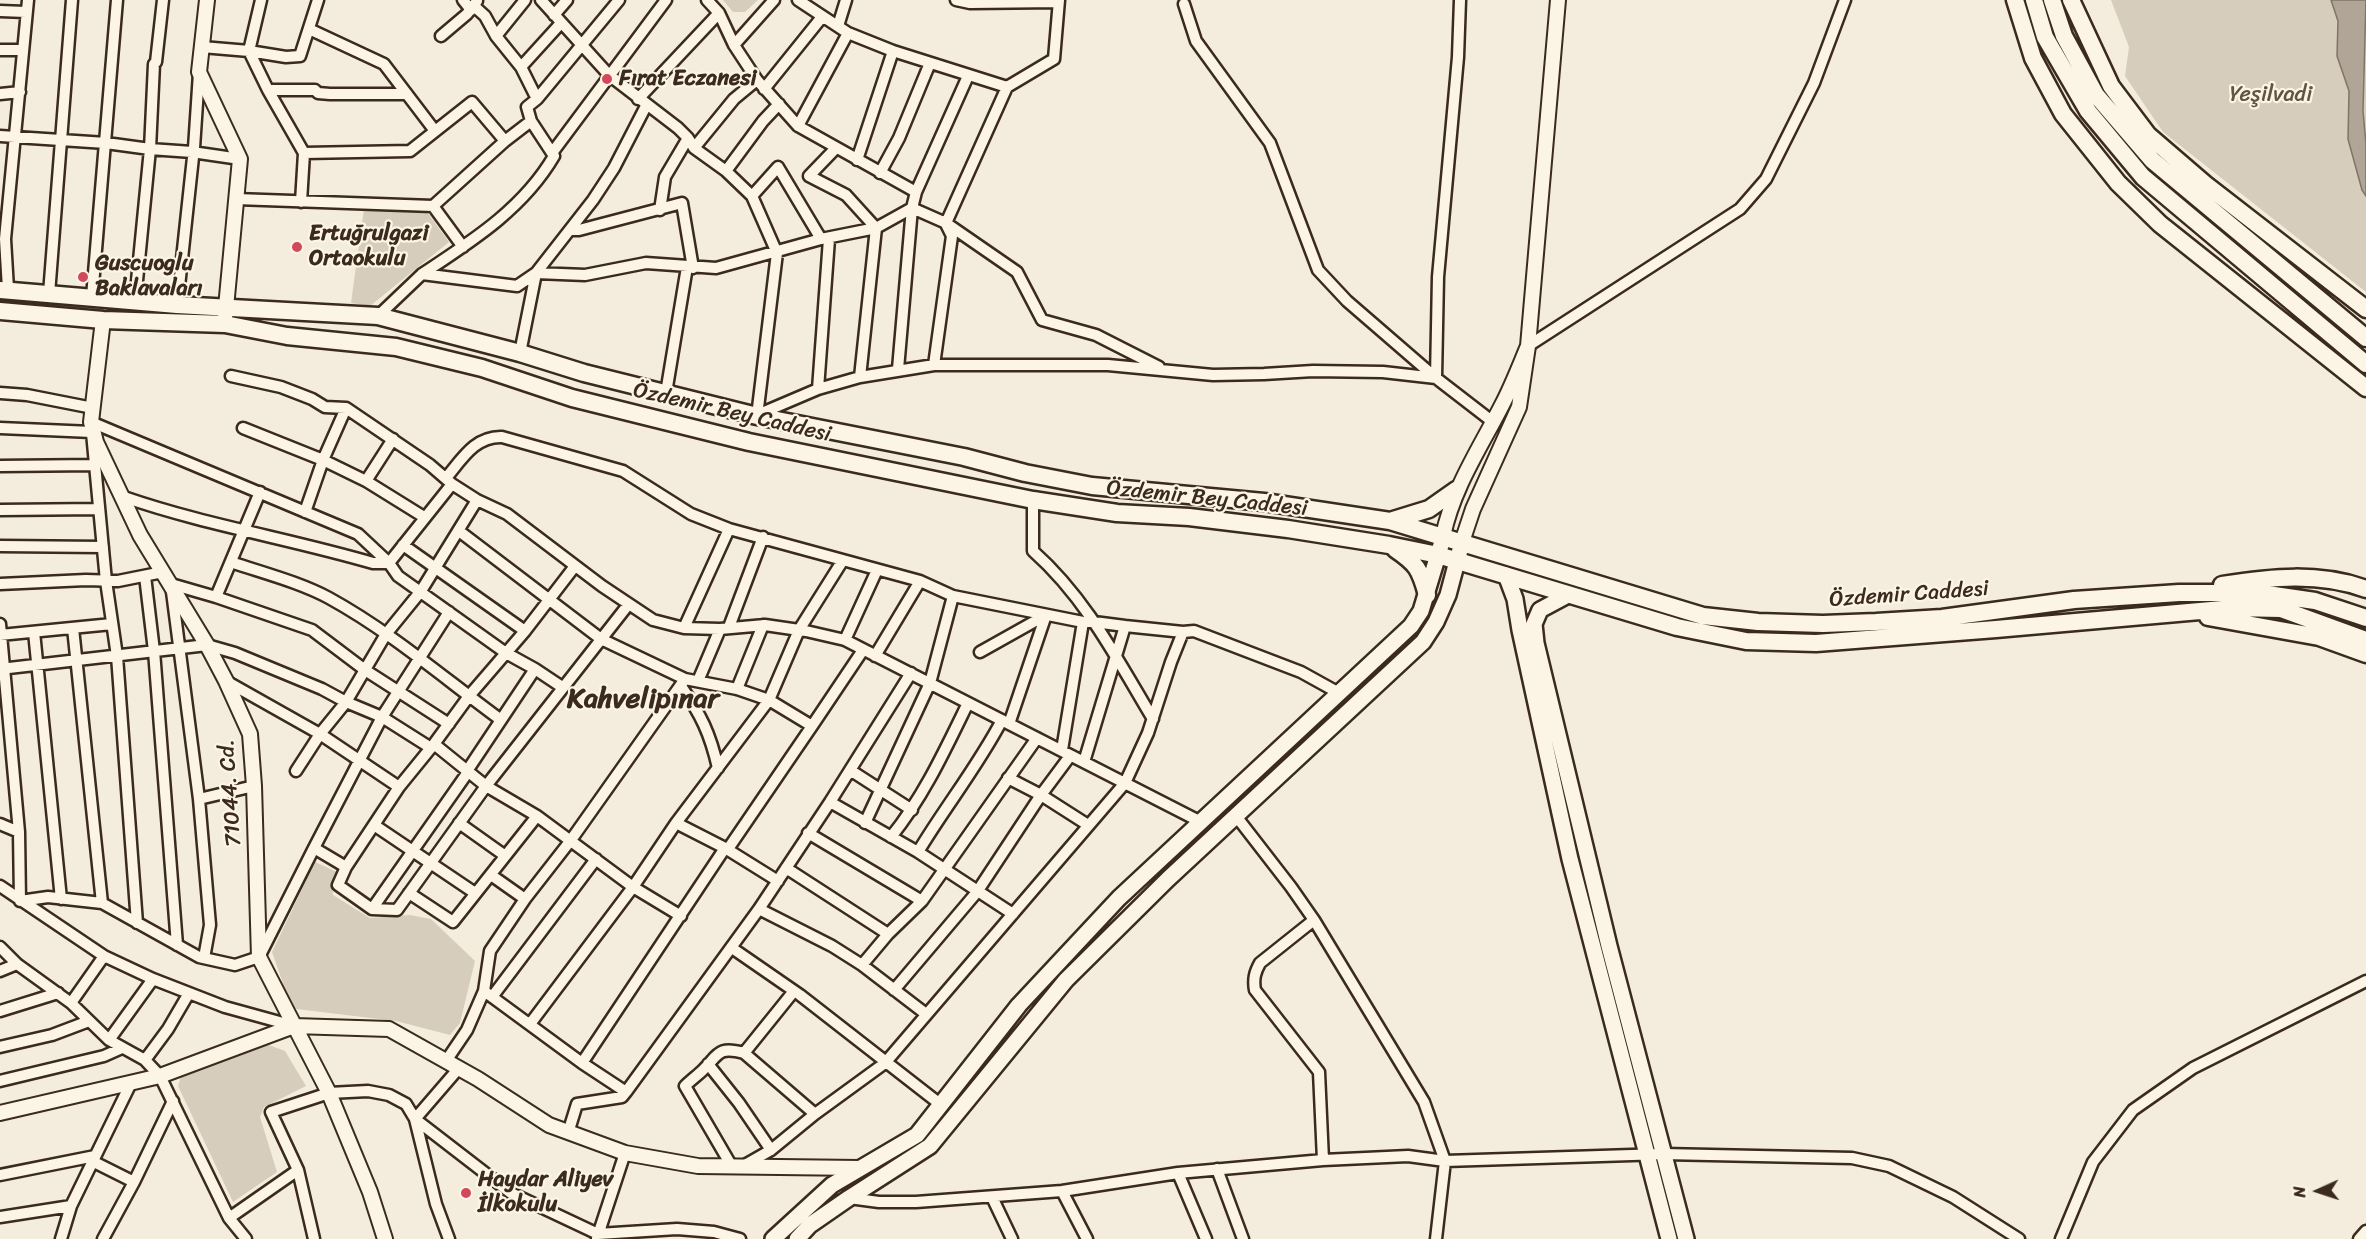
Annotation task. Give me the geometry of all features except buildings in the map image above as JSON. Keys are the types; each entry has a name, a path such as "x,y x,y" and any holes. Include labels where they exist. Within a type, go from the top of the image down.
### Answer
{"main road":[{"path":"2015,0 2033,58 2062,114 2118,183 2160,224 2366,388"},
{"path":"2034,0 2045,37 2088,111 2143,177 2366,364"},
{"path":"2052,0 2064,36 2096,95 2152,160 2366,338"},
{"path":"2071,0 2111,86 2148,135 2205,184 2366,309"},
{"path":"4,290 177,305 225,316"},
{"name":"Özdemir Bey Caddesi","path":"0,311 103,320 225,316 287,336 396,347 482,368 572,398 749,442 1033,500 1117,513 1189,517 1288,529 1389,545 1438,555 1506,575"},
{"name":"Özdemir Caddesi","path":"225,316 378,316 520,353 584,373 757,416 964,457 1025,473 1092,486 1264,502 1389,521 1703,616 1758,622 1823,624 1942,618 2074,600 2179,593 2260,593 2315,601 2366,618"},
{"path":"1389,521 1429,509 1456,490"},
{"path":"773,1239 832,1185 917,1135 1019,1005 1119,898 1412,626 1427,595 1443,536"},
{"path":"797,1239 810,1225 849,1197 930,1146 1066,980 1236,816 1423,642 1436,622 1448,595 1462,542"},
{"path":"1389,545 1407,557 1420,571 1427,595"},
{"path":"1506,575 1515,599 1529,675 1570,859 1670,1239"},
{"name":"Özdemir Caddesi","path":"1506,575 1677,627 1746,641 1816,643 2234,608 2281,609 2366,640"},
{"path":"2179,593 2270,577 2315,578 2346,582 2366,589"},
{"path":"1568,595 1540,610 1534,624 1536,643 1609,946 1686,1239"},
{"path":"2163,613 2220,618 2319,638 2366,654"}],"street":[{"path":"49,294 72,0"},
{"path":"92,297 117,0"},
{"path":"135,301 150,149 154,64 163,0"},
{"path":"177,305 207,0"},
{"path":"261,0 249,51 304,153 302,202"},
{"path":"202,47 286,57 300,56 318,0"},
{"path":"463,0 474,5 485,16 496,36 521,67 537,99"},
{"path":"496,36 525,0"},
{"path":"541,0 580,46 609,75 688,138 694,148 726,171 752,196 777,253 757,416"},
{"path":"521,67 558,19 567,0"},
{"path":"378,316 422,274 505,216 545,173 554,156 531,121 527,107 537,99 619,0"},
{"path":"552,153 666,0"},
{"path":"707,0 719,13 734,45 757,80 798,126 916,192"},
{"path":"734,45 774,0"},
{"path":"798,0 848,33 893,51 1007,87"},
{"path":"838,26 846,0"},
{"path":"934,365 952,236 946,223 1007,87 1054,59 1058,1 970,2 956,0"},
{"path":"1436,378 1438,277 1458,57 1460,0"},
{"path":"1462,542 1482,487 1519,407 1528,346 1558,0"},
{"path":"1443,536 1456,490 1493,422 1528,346 1740,209 1766,179 1818,75 1845,0"},
{"path":"1184,4 1196,41 1270,143 1318,270 1347,301 1436,378 1493,422"},
{"path":"441,36 474,5"},
{"path":"0,11 27,6 12,178 4,219 4,290"},
{"path":"422,274 517,286 536,273 593,200 614,168 642,102 719,13"},
{"path":"764,89 822,17"},
{"path":"309,29 384,64 435,131"},
{"path":"798,126 848,33"},
{"path":"0,50 23,50"},
{"path":"857,160 893,51"},
{"path":"880,173 899,138 930,63"},
{"path":"199,72 240,159 225,316"},
{"path":"898,369 912,208 916,192 969,75"},
{"path":"694,148 734,99 757,80"},
{"path":"268,90 315,90 318,93 330,94 407,94"},
{"path":"0,94 20,93"},
{"path":"304,153 410,151 472,102 505,141"},
{"path":"726,171 779,104"},
{"path":"236,199 433,206 505,141 531,121"},
{"path":"0,136 106,143 240,159"},
{"path":"660,210 665,177 688,138"},
{"path":"836,148 809,176 846,195 876,228 860,377"},
{"path":"752,196 778,167 825,239 818,389"},
{"path":"0,178 12,178"},
{"path":"570,230 579,230 682,203 690,267 666,393"},
{"path":"433,206 463,246"},
{"path":"912,208 946,223 1017,272 1042,320 1096,335 1164,370"},
{"path":"536,273 585,275 646,263 716,268 876,228 912,208"},
{"path":"520,353 536,273"},
{"name":"71044. Cd.","path":"103,320 91,427 102,457 124,497 140,535 207,645 250,734 254,786 259,957 329,1093 370,1192 385,1239"},
{"path":"757,416 818,389 898,369 934,365 1108,364 1213,375 1313,371 1383,372 1436,378"},
{"path":"231,376 281,387 312,399 325,407 346,408 477,500 507,514 628,605 653,620 684,628 763,625 845,640 1201,822"},
{"path":"0,393 27,395 93,408"},
{"path":"305,512 323,460 346,408"},
{"path":"0,428 91,427 260,492 358,534 389,563 398,576 507,653 562,687"},
{"path":"91,427 106,581 117,656 137,923"},
{"path":"243,428 323,460 366,481 424,518"},
{"path":"389,563 479,441 491,436 502,437 623,471 691,514 729,529 920,581 953,596 1089,622 1183,632 1194,630 1301,672 1339,693"},
{"path":"366,481 393,439"},
{"path":"0,466 95,465"},
{"path":"216,597 260,492"},
{"path":"124,497 169,513 244,529 374,563 389,563"},
{"path":"296,771 320,734 346,702 386,634 421,591 477,500"},
{"path":"1033,500 1033,552 1058,574 1089,622 1116,656 1153,719"},
{"path":"0,510 99,509"},
{"path":"684,628 729,529"},
{"path":"459,531 548,601 601,639 683,683 712,739 718,768"},
{"path":"698,681 724,628 763,537"},
{"path":"403,545 525,631"},
{"path":"0,546 103,547"},
{"path":"530,1024 633,886 676,823 769,700 799,630 843,560"},
{"path":"231,562 329,598 386,634 501,720"},
{"path":"575,566 525,631 469,696 433,746 399,787 346,867 338,885 372,909 397,910 486,786 628,605"},
{"path":"845,640 877,570"},
{"path":"0,584 118,581 163,572"},
{"path":"145,576 154,651 177,945"},
{"path":"875,656 920,581"},
{"path":"204,958 210,925 199,799 171,584 312,630 365,670 449,724"},
{"path":"865,823 930,683 953,596"},
{"path":"20,901 48,897 102,903 204,958 235,966 259,957 382,717 449,612"},
{"path":"980,652 1046,615"},
{"path":"918,852 1006,722 1046,615"},
{"path":"894,990 977,892 1066,753 1089,622"},
{"path":"20,901 19,831 1,631 34,632 112,624"},
{"path":"737,689 763,625"},
{"path":"1084,762 1125,626"},
{"path":"73,628 102,903"},
{"path":"34,632 61,898"},
{"path":"737,1166 771,1150 885,1062 1125,783 1153,719 1183,632"},
{"path":"3,669 38,663 207,645 235,653 382,717 433,746 486,786 537,816 633,886 681,916"},
{"path":"582,1063 726,848 863,650"},
{"path":"372,909 536,669"},
{"path":"568,1133 577,1104 622,1097 626,1092 759,909 911,673"},
{"path":"226,681 320,734 353,755 358,762 399,787"},
{"path":"488,994 490,951 525,899 571,840 683,683 698,681 737,689 769,700 812,726"},
{"path":"891,837 912,810 938,765 968,703"},
{"path":"862,965 888,934 922,901 1037,738"},
{"path":"850,770 912,810"},
{"path":"1008,778 1041,795 1088,825"},
{"path":"199,799 254,786"},
{"path":"830,802 918,852 1013,914"},
{"path":"409,893 453,922 537,816"},
{"path":"1236,816 1314,920 1425,1102 1445,1161 1436,1239"},
{"path":"676,823 726,848 778,881"},
{"path":"0,824 19,831"},
{"path":"459,824 504,855"},
{"path":"375,825 475,893"},
{"path":"808,834 922,901"},
{"path":"314,848 346,867"},
{"path":"446,1061 488,994 596,859"},
{"path":"786,868 888,934"},
{"path":"491,875 525,899"},
{"path":"0,886 104,956 153,979 225,1007 294,1026 389,1029 459,1068 549,1125 625,1153 698,1166 860,1168"},
{"path":"759,909 832,946 862,965 926,1014"},
{"path":"1314,920 1260,963 1255,972 1254,982 1255,990 1318,1072 1323,1160"},
{"path":"0,947 17,964 72,1003 109,1040 144,1060 160,1076 229,1218 246,1239"},
{"path":"732,948 794,991 940,1104"},
{"path":"72,1003 104,956"},
{"path":"0,971 17,964"},
{"path":"109,1040 153,979"},
{"path":"2061,1239 2093,1162 2133,1110 2193,1068 2366,981"},
{"path":"744,1053 794,991"},
{"path":"0,1011 58,993"},
{"path":"144,1060 168,1029 189,993"},
{"path":"488,994 582,1063 626,1092"},
{"path":"0,1047 52,1035 89,1022"},
{"path":"0,1113 160,1076 294,1026"},
{"path":"0,1081 104,1056 122,1048"},
{"path":"737,1166 685,1086 716,1054 732,1050 744,1053 815,1114"},
{"path":"708,1064 739,1103 771,1150"},
{"path":"415,1119 459,1068"},
{"path":"61,1239 71,1206 131,1083"},
{"path":"314,1239 298,1170 271,1112 329,1093 368,1091 389,1095 406,1104 415,1119 436,1204 449,1239"},
{"path":"103,1239 134,1182 173,1101"},
{"path":"415,1119 511,1193 597,1237 677,1229 714,1232 740,1239"},
{"path":"597,1237 625,1153"},
{"path":"849,1197 898,1203 992,1197 1062,1191 1217,1169 1408,1156 1445,1161 1647,1154 1852,1158 1888,1166 1953,1197 2019,1239"},
{"path":"0,1175 93,1158 134,1182"},
{"path":"1217,1169 1243,1239"},
{"path":"229,1218 298,1170"},
{"path":"1178,1173 1206,1239"},
{"path":"1062,1191 1087,1239"},
{"path":"992,1197 1012,1239"},
{"path":"0,1217 71,1206"},
{"path":"2359,1239 2366,1232"}],"green space":[{"path":"723,0 758,0 745,12 733,12"},
{"name":"Yeşilvadi","path":"2111,0 2366,0 2366,292 2163,132 2125,76 2129,47"},
{"path":"364,209 427,212 449,242 370,306 351,303"},
{"path":"315,862 337,872 332,884 333,895 370,918 410,915 431,919 475,961 460,1023 450,1035 396,1021 296,1009 285,989 272,952"},
{"path":"266,1044 285,1051 306,1086 264,1107 260,1117 277,1172 233,1202 178,1086 182,1073"}],"shaded area":[{"path":"2331,0 2366,0 2363,111 2366,144 2366,196 2362,190 2348,139 2349,91 2337,56 2338,21"}],"place":[{"name":"Fırat Eczanesi","path":"607,79"},
{"name":"Ertuğrulgazi Ortaokulu","path":"297,247"},
{"name":"Guscuoglu Baklavaları","path":"83,277"},
{"name":"Haydar Aliyev İlkokulu","path":"466,1193"}],"district":[{"name":"Kahvelipınar","path":"643,700"}]}
